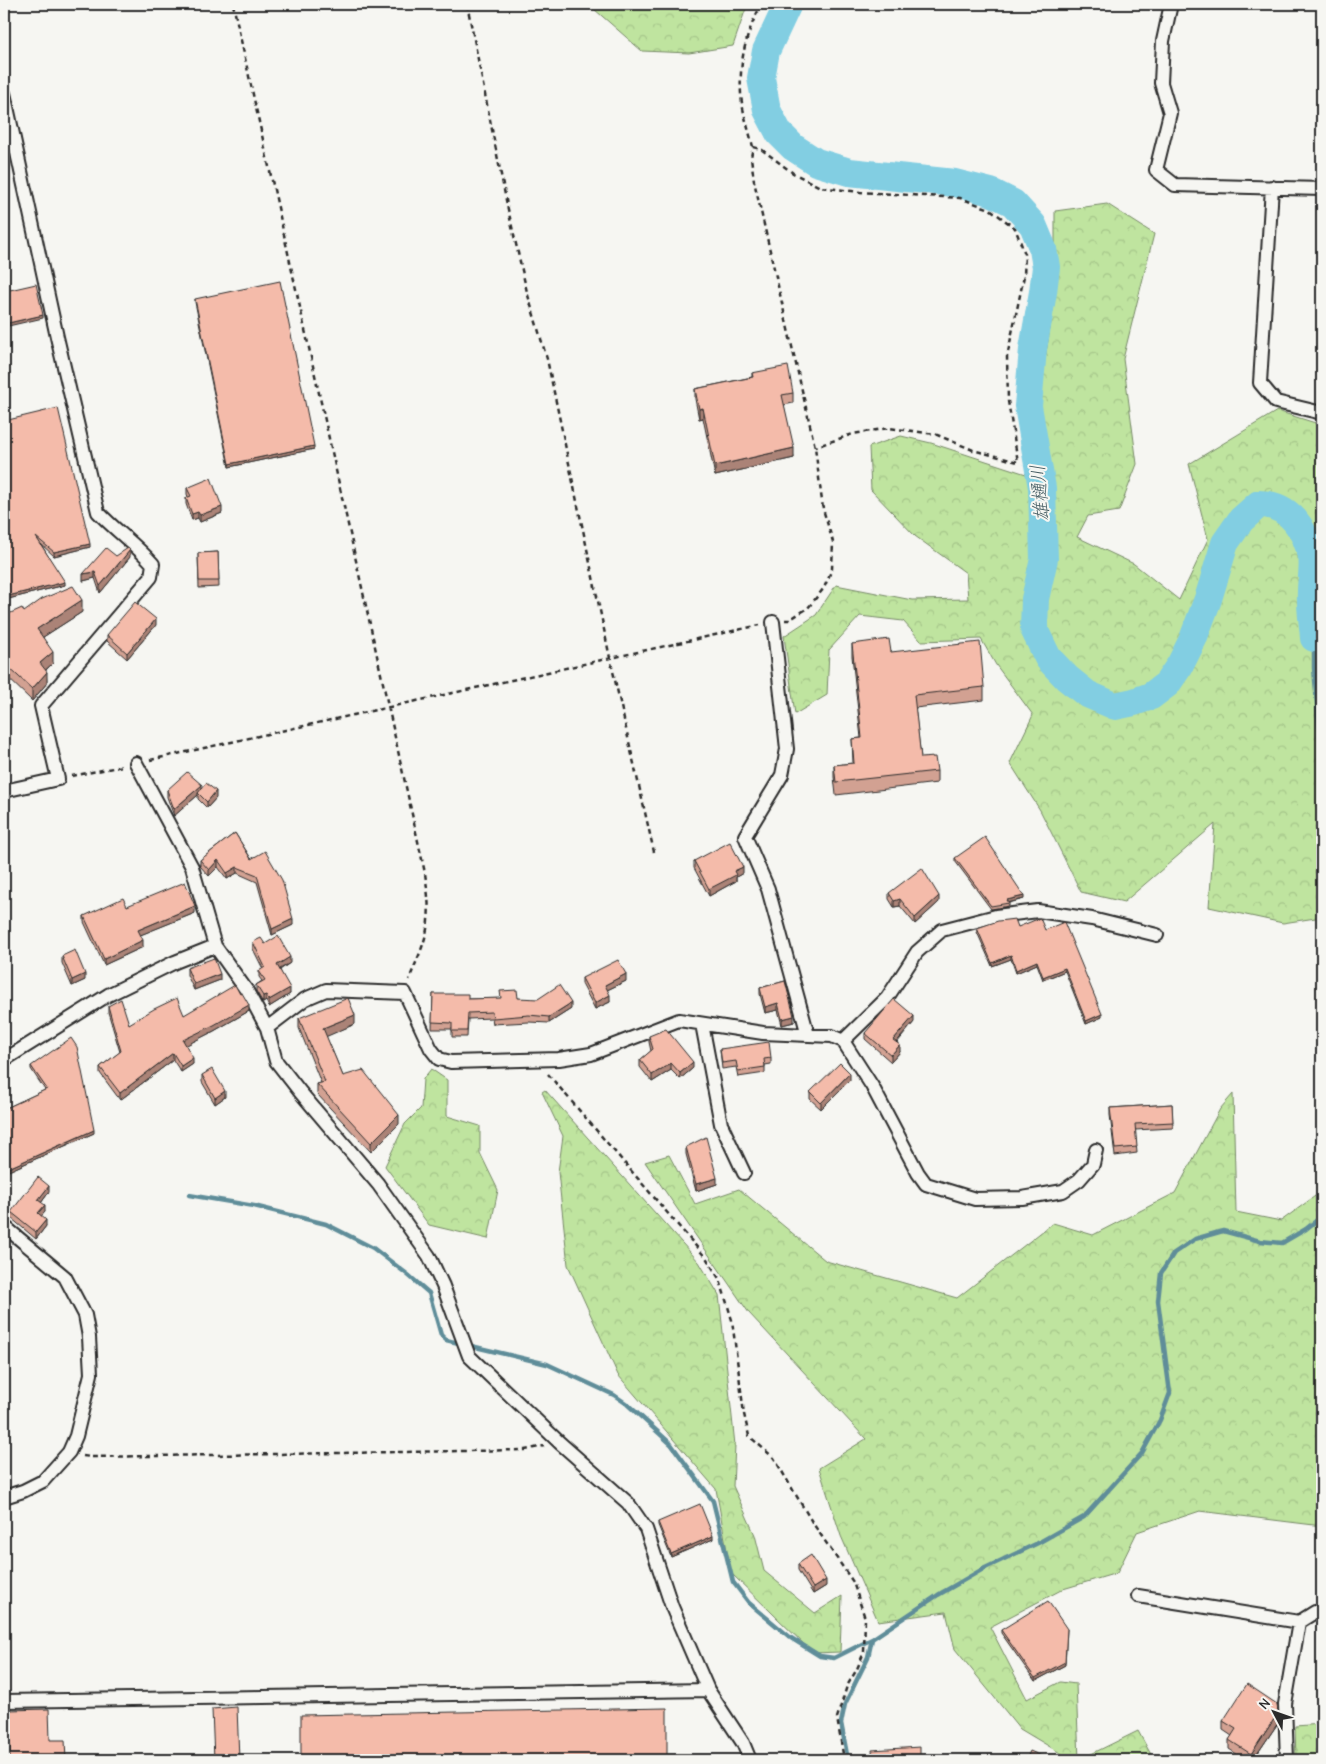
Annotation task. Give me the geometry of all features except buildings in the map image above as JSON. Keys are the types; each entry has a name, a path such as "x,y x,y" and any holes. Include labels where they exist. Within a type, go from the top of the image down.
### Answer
{"street":[{"path":"1171,4 1163,41 1161,82 1170,113 1156,170 1175,186 1322,189"},
{"path":"4,92 57,336 98,512 143,552 153,564 151,577 42,706 58,779 4,791"},
{"path":"1272,187 1260,383 1276,402 1322,412"},
{"path":"773,622 787,749 782,775 745,836 768,889 808,1035"},
{"path":"136,763 192,867 215,946 247,990 268,1028 276,1061 378,1184 430,1256 469,1356 560,1443 628,1503 646,1529 672,1607 708,1690 743,1743 750,1760"},
{"path":"843,1040 887,998 917,952 942,930 996,916 1038,911 1092,919 1158,935"},
{"path":"4,1060 108,995 175,962 215,946"},
{"path":"268,1028 305,999 326,990 404,993 431,1049 439,1059 451,1062 559,1059 590,1054 679,1020 763,1033 832,1036 843,1040 872,1086 918,1174 926,1184 975,1199 1022,1198 1063,1191 1079,1180 1093,1164 1096,1150"},
{"path":"702,1024 721,1124 744,1174"},
{"path":"4,1226 65,1277 85,1314 89,1337 91,1374 76,1436 69,1452 44,1481 24,1491 4,1497"},
{"path":"1138,1596 1299,1622 1315,1612 1322,1612"},
{"path":"1287,1760 1285,1704 1299,1622"},
{"path":"4,1701 708,1690"}],"path":[{"path":"233,4 421,855 429,906 426,936 404,993"},
{"path":"467,4 507,205 527,292 547,359 610,658 654,852"},
{"path":"58,779 789,620 808,608 824,588 832,569 833,542 823,509 815,447 754,181 751,157 753,147 741,95 742,53 754,17 762,4"},
{"path":"753,147 761,149 793,173 820,186 860,192 960,198 990,208 1015,228 1024,254 1024,276 1007,356 1008,401 1018,462 972,450 935,434 889,428 853,434 815,447"},
{"path":"535,1060 707,1259 720,1280 732,1320 744,1414 750,1436 774,1458 812,1522 852,1582 865,1618 864,1652 847,1686 837,1718 844,1760"},
{"path":"69,1452 91,1457 525,1450 560,1443"}],"green space":[{"path":"593,4 750,4 745,11 733,46 689,53 642,51 594,9"},
{"path":"1107,204 1154,234 1123,359 1137,464 1119,511 1088,516 1077,537 1134,564 1179,600 1208,539 1189,464 1277,411 1322,425 1322,917 1283,923 1209,907 1215,824 1124,902 1081,892 1040,810 1010,763 1033,715 996,665 981,639 921,641 903,621 860,616 829,650 827,695 795,714 784,636 816,615 836,585 912,600 968,599 966,573 915,536 871,490 869,447 901,436 931,443 1026,474 1055,298 1055,211"},
{"path":"431,1069 447,1080 447,1116 480,1126 480,1153 498,1190 488,1239 429,1225 385,1166 405,1124 421,1108 423,1079"},
{"path":"545,1090 699,1262 719,1295 735,1445 733,1486 755,1535 764,1571 815,1613 842,1596 840,1652 813,1653 731,1573 716,1489 618,1375 568,1265 558,1172 563,1136 542,1092"},
{"path":"1233,1094 1236,1212 1281,1221 1322,1191 1322,1526 1200,1511 1137,1532 1117,1573 1063,1589 990,1627 1027,1699 1060,1682 1076,1684 1079,1760 1072,1760 1020,1729 955,1649 946,1612 878,1621 841,1536 819,1468 866,1439 749,1313 645,1162 669,1155 695,1204 739,1189 826,1261 957,1298 1053,1223 1093,1235 1175,1193 1220,1109"},
{"path":"1322,1724 1322,1760 1296,1760 1295,1726"},
{"path":"1138,1731 1154,1760 1079,1760"}],"waterway":[{"name":"雄樋川","path":"788,4 766,51 761,78 767,110 779,133 793,147 816,162 849,172 955,183 991,192 1013,203 1033,225 1043,249 1046,267 1033,349 1028,406 1042,488 1044,559 1035,599 1034,629 1048,658 1067,678 1087,694 1115,706 1151,696 1167,684 1180,665 1193,639 1208,599 1225,543 1241,520 1259,504 1270,505 1288,513 1305,537 1313,561 1311,603 1314,638"},
{"path":"1322,631 1314,638 1314,668 1322,762"},
{"path":"189,1195 254,1206 326,1224 373,1248 429,1293 441,1335 446,1340 547,1364 614,1395 627,1404 671,1444 713,1501 733,1582 749,1603 791,1638 820,1656 834,1658 872,1639 938,1595 983,1569 1038,1543 1084,1517 1142,1453 1160,1420 1170,1393 1158,1301 1161,1273 1174,1253 1195,1239 1223,1231 1260,1241 1282,1243 1306,1229 1322,1216"},
{"path":"848,1760 841,1723 845,1704 868,1657 872,1639"}]}
